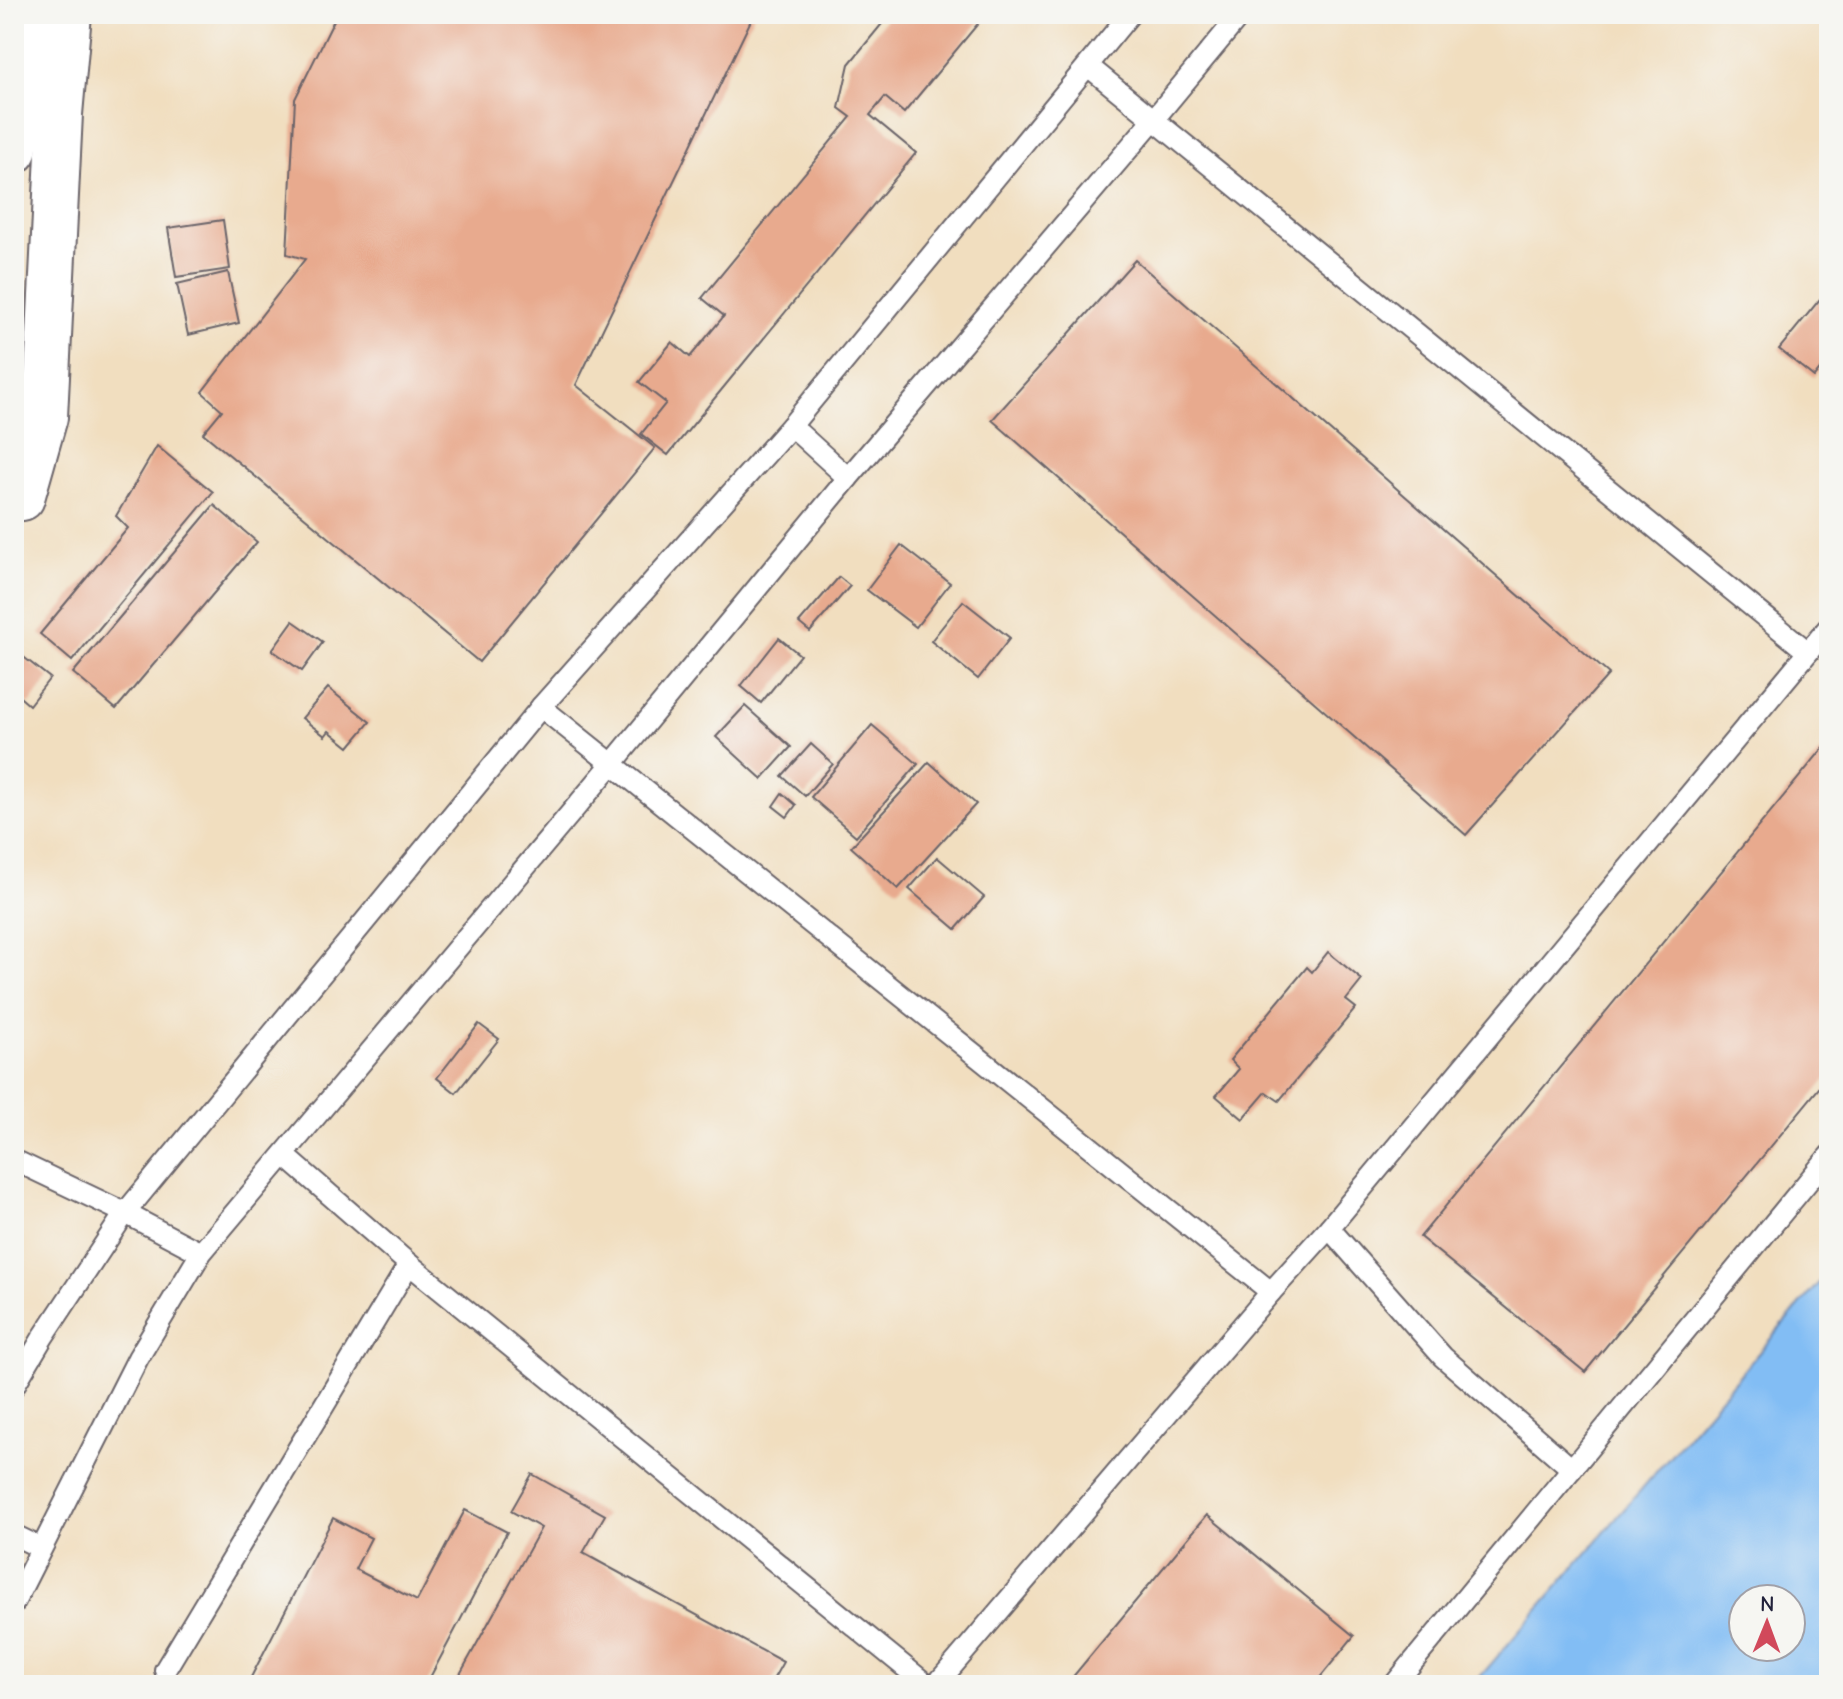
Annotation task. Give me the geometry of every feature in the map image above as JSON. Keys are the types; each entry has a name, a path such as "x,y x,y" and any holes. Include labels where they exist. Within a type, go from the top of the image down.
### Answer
{"main road":[{"path":"14,151 29,14"},
{"path":"17,502 30,415 69,14"}],"lane":[{"path":"14,1386 125,1213 541,707 791,426 1130,14"},
{"path":"14,1603 138,1358 201,1253 848,478 1241,14"},
{"path":"1088,66 1808,652"},
{"path":"791,426 848,478"},
{"path":"936,1685 1329,1228 1829,627"},
{"path":"541,707 1271,1292"},
{"path":"284,1155 409,1264 927,1685"},
{"path":"1394,1685 1829,1156"},
{"path":"14,1160 201,1253"},
{"path":"1329,1228 1443,1357 1572,1469"},
{"path":"165,1670 409,1264"},
{"path":"14,1535 41,1548"}],"water":[{"path":"1829,1271 1829,1685 1473,1685"}],"building":[{"path":"337,14 754,14 576,385 655,448 479,662 203,433 222,410 202,392 305,259 287,254 295,99"},
{"path":"890,14 986,14 904,113 885,97 870,115 916,153 668,455 641,434 666,403 639,382 672,342 690,357 724,316 702,298 851,117 839,108 849,64"},
{"path":"223,220 230,269 176,277 168,228"},
{"path":"1135,260 1609,674 1466,835 992,420"},
{"path":"228,272 239,323 188,335 177,284"},
{"path":"1829,288 1829,358 1814,377 1779,349"},
{"path":"157,446 213,492 72,661 40,634 128,528 116,516"},
{"path":"214,505 257,542 116,709 73,673"},
{"path":"901,545 950,583 916,627 867,590"},
{"path":"839,577 850,586 810,632 799,623"},
{"path":"963,601 1010,638 978,679 931,641"},
{"path":"293,621 323,642 302,671 272,650"},
{"path":"779,638 800,655 761,703 741,686"},
{"path":"21,655 50,678 29,705 14,692 14,664"},
{"path":"328,688 370,722 349,747 329,731 325,736 302,718"},
{"path":"745,706 791,747 762,779 716,737"},
{"path":"872,725 918,764 856,836 811,797"},
{"path":"1829,741 1829,1076 1585,1372 1420,1237"},
{"path":"811,744 833,764 805,796 782,776"},
{"path":"929,762 976,804 898,889 851,847"},
{"path":"782,793 796,805 787,817 773,806"},
{"path":"937,857 984,897 956,929 909,889"},
{"path":"1328,952 1362,980 1346,1000 1356,1008 1279,1101 1266,1092 1243,1119 1216,1096 1239,1069 1230,1060 1307,967 1312,972"},
{"path":"479,1024 499,1039 456,1093 437,1078"},
{"path":"532,1474 605,1515 583,1553 783,1662 770,1685 454,1685 541,1528 511,1511"},
{"path":"465,1510 507,1532 426,1685 302,1685 296,1682 294,1685 247,1685 333,1518 371,1538 355,1569 417,1601"},
{"path":"1207,1515 1354,1636 1314,1685 1066,1685"}]}
